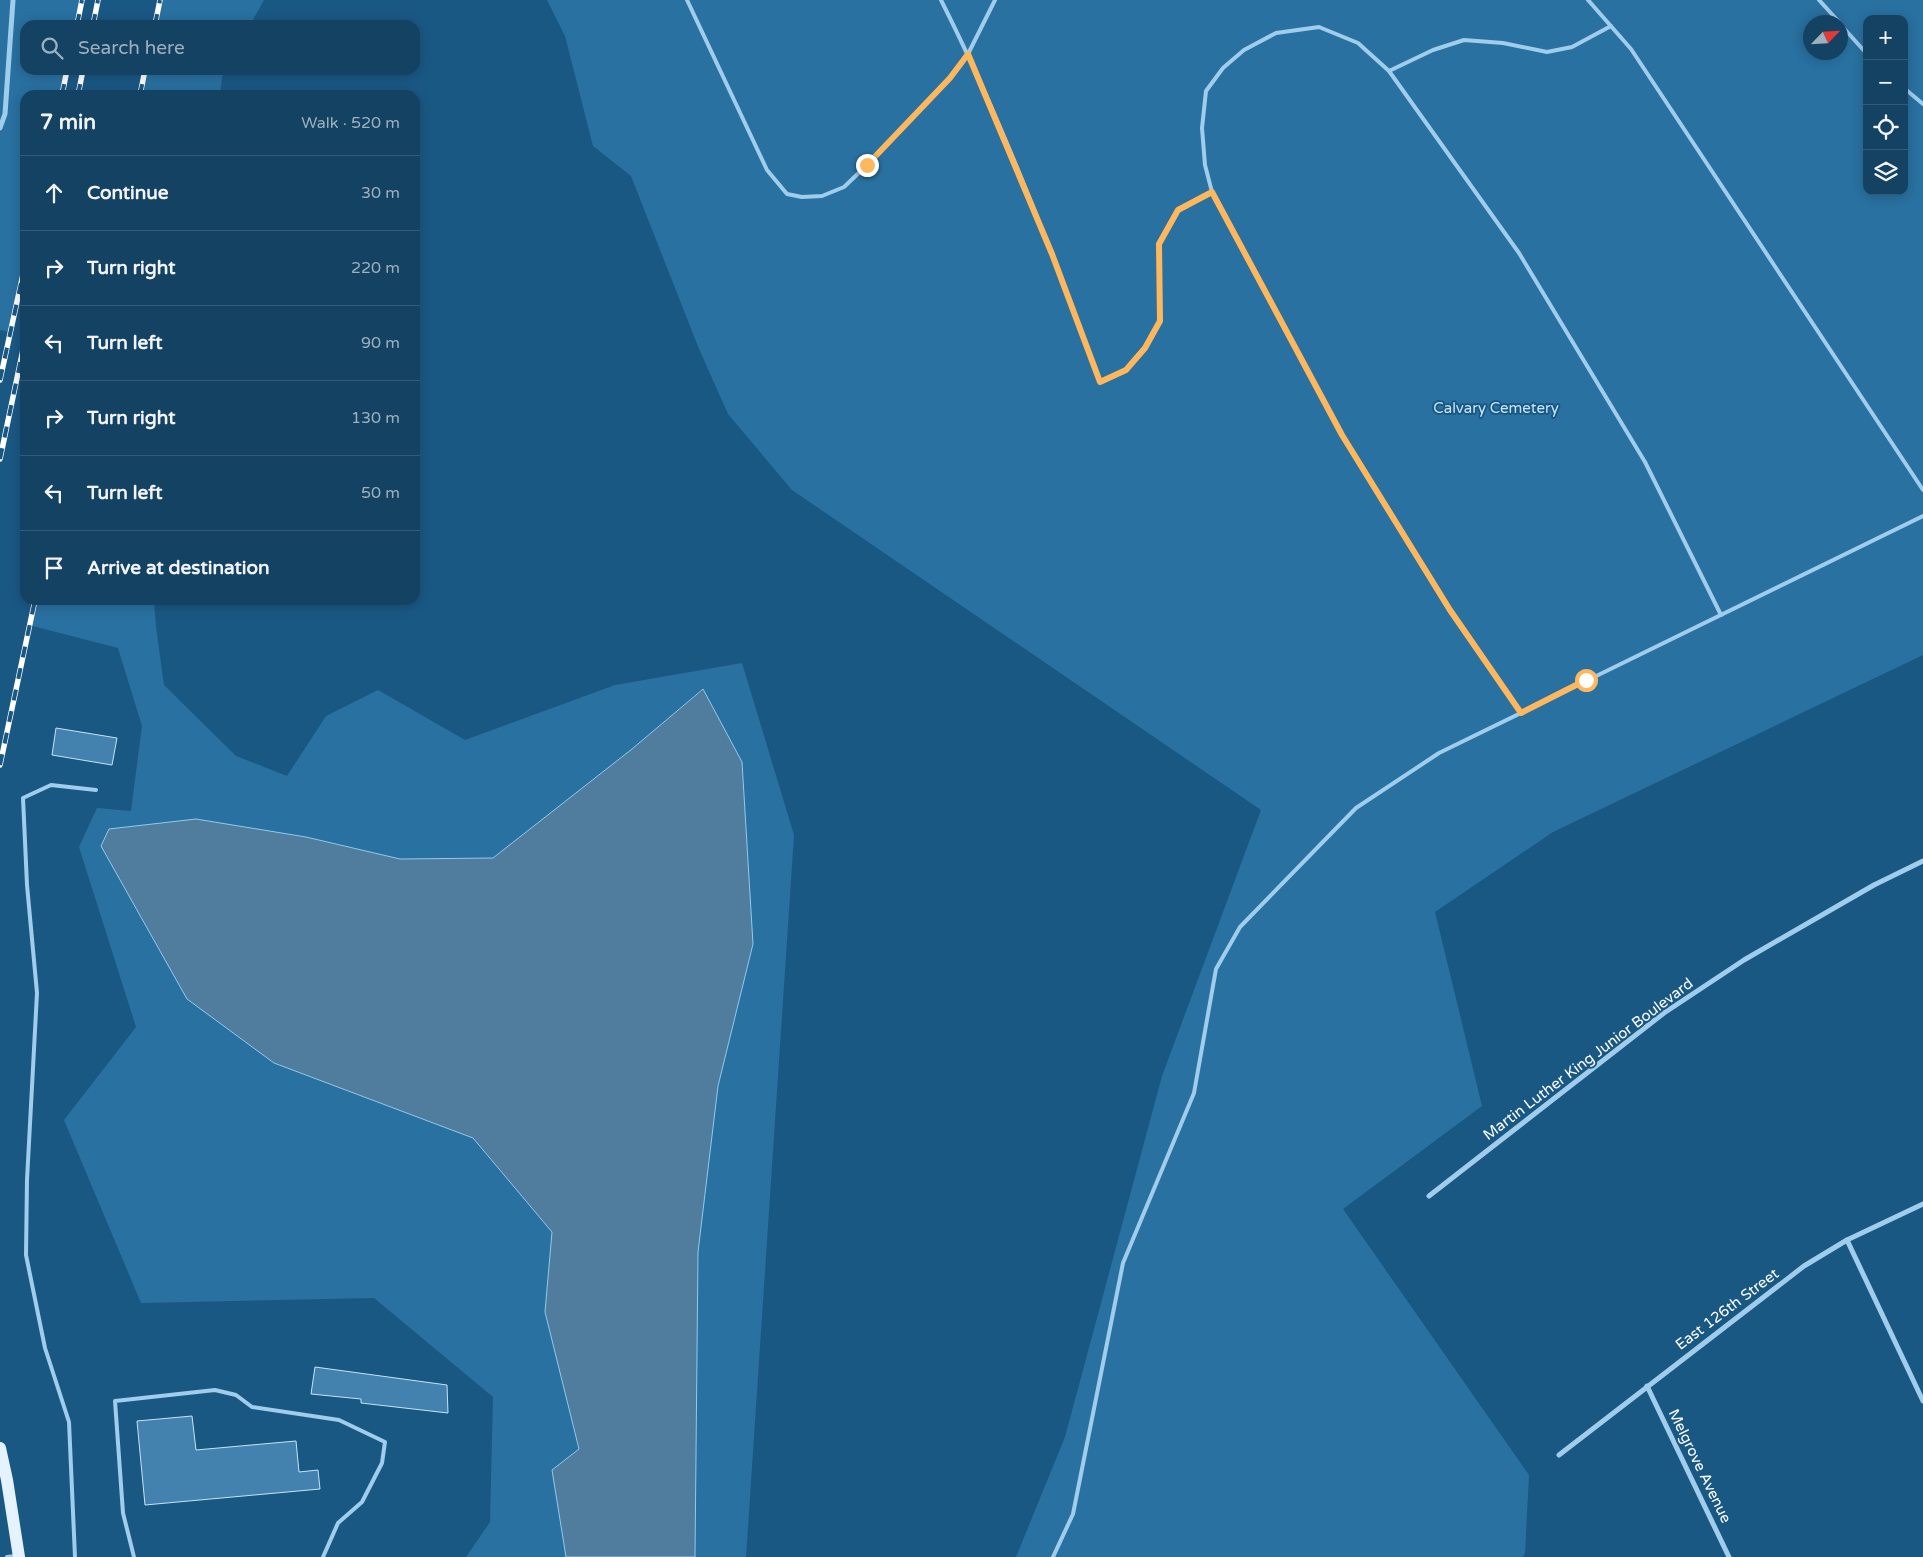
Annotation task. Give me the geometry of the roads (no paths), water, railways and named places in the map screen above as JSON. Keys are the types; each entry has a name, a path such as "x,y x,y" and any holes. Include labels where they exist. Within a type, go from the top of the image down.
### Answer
{"main road":[{"path":"0,1448 7,1480 15,1556"}],"street":[{"path":"0,128 4,114 13,0"},
{"name":"Martin Luther King Junior Boulevard","path":"1429,1196 1664,1013 1744,960 1874,885 1923,862"},
{"name":"East 126th Street","path":"1559,1455 1804,1266 1848,1240 1923,1204"},
{"path":"1848,1240 1923,1401"},
{"name":"Melgrove Avenue","path":"1647,1386 1730,1557"}],"lane":[{"path":"687,0 768,170 787,194 802,198 822,196 844,187 867,165 950,78 968,54 995,0"},
{"path":"940,0 968,54 1048,244 1100,382 1126,370 1145,348 1160,321 1159,244 1178,210 1212,192"},
{"path":"1588,0 1631,49 1923,490"},
{"path":"1820,0 1833,15"},
{"path":"1389,71 1433,50 1464,40 1503,42 1547,52 1572,47 1611,26"},
{"path":"1521,713 1450,610 1342,435 1212,192 1205,165 1202,128 1206,91 1223,68 1244,50 1276,33 1319,27 1358,43 1389,71 1519,253 1645,462 1722,615"},
{"path":"1848,32 1863,49"},
{"path":"1908,91 1923,104"},
{"path":"1053,1557 1073,1514 1123,1263 1194,1093 1216,969 1240,927 1356,808 1440,753 1923,516"},
{"path":"75,1557 69,1422 45,1348 26,1255 27,1180 37,994 27,885 23,798 51,784 96,790"},
{"path":"134,1557 123,1513 116,1401 215,1390 236,1395 252,1406 339,1420 385,1442 382,1463 362,1502 338,1524 323,1557"}],"railway":[{"path":"78,20 82,0"},
{"path":"94,20 98,0"},
{"path":"156,20 160,0"},
{"path":"63,90 66,75"},
{"path":"79,90 82,75"},
{"path":"141,90 144,75"},
{"path":"0,380 20,288"},
{"path":"0,459 20,364"},
{"path":"0,765 34,605"}],"park label":[{"name":"Calvary Cemetery","path":"1496,408"}]}
